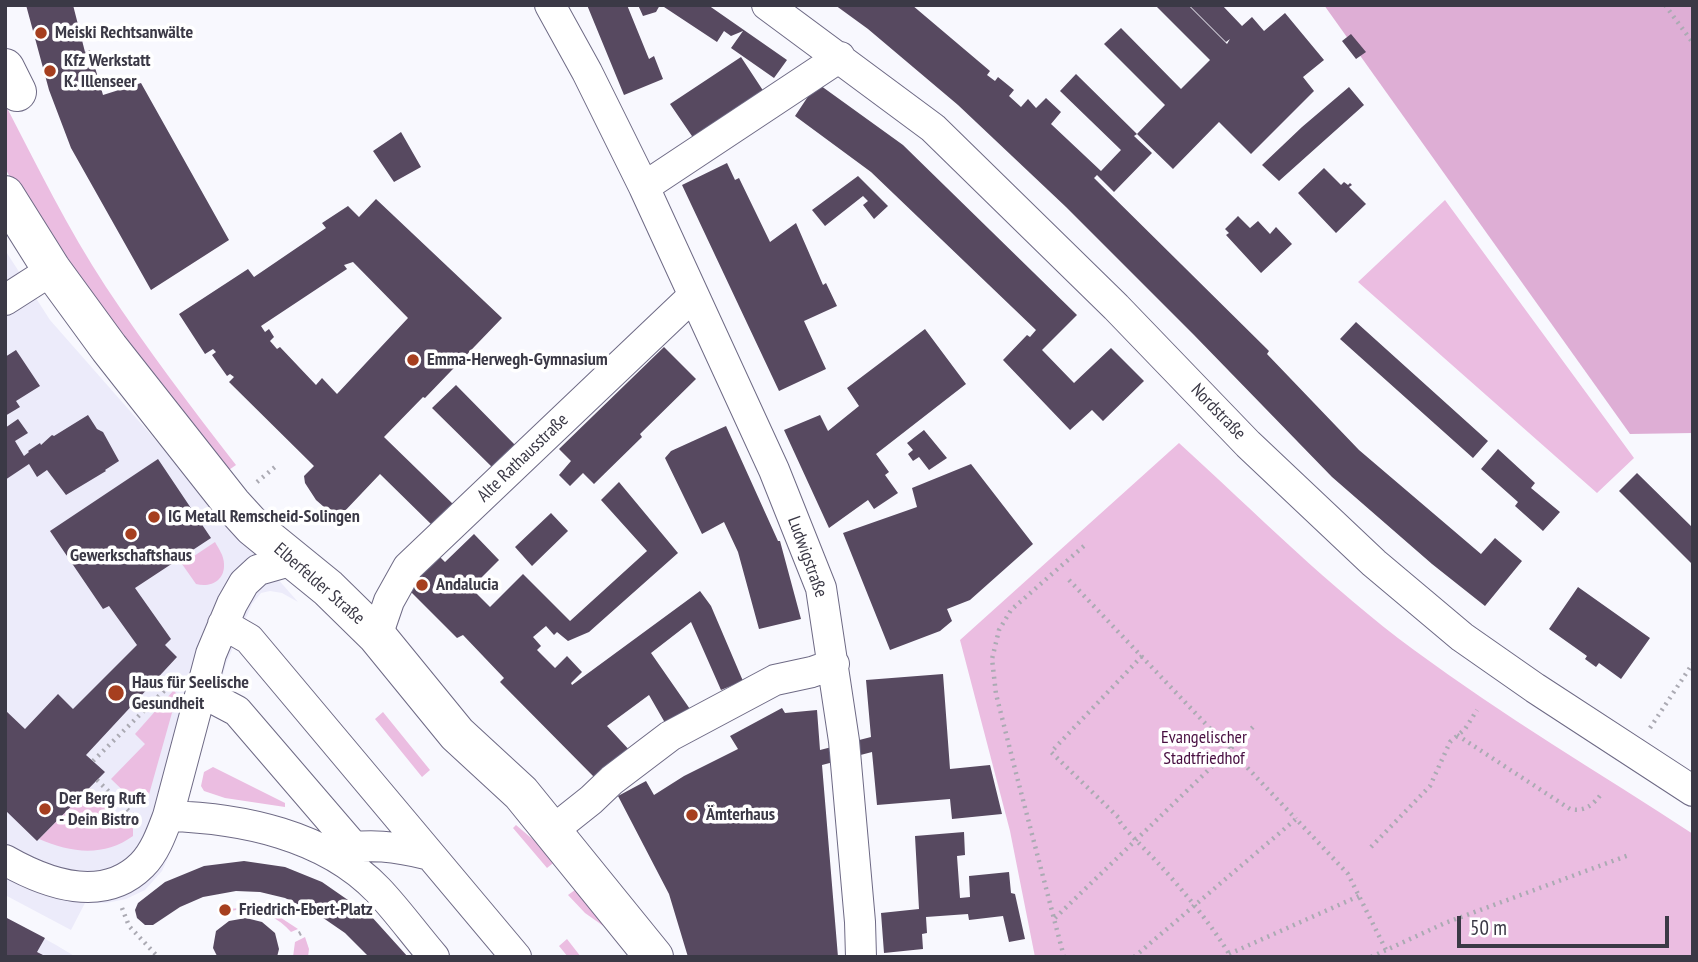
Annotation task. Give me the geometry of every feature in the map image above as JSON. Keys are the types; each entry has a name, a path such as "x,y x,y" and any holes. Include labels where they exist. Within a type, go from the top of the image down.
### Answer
{"main road":[{"name":"Elberfelder Straße","path":"5,195 52,270 137,387 232,504 253,527 328,588 377,636 457,734 521,793 654,957"}],"street":[{"name":"Ludwigstraße","path":"550,5 587,72 644,187 774,470 821,588 844,741 861,957"},
{"name":"Nordstraße","path":"767,5 933,128 1116,307 1248,444 1374,563 1462,637 1693,791"},
{"path":"644,187 840,57"},
{"path":"5,300 52,270"},
{"name":"Alte Rathausstraße","path":"377,636 389,601 408,567 693,296"},
{"path":"5,860 58,883 89,888 114,883 142,864 159,839 156,821 223,624 244,583 258,570 293,560"},
{"path":"223,624 249,639 516,957"},
{"path":"552,831 670,736 775,680 834,664"},
{"path":"201,692 237,711 340,849 434,957"},
{"path":"156,821 201,817 265,829 340,849 395,847 430,855"}],"path":[{"path":"1665,5 1693,43"},
{"path":"253,485 275,467"},
{"path":"1065,957 996,694 992,659 999,630 1011,610 1085,545"},
{"path":"1069,580 1348,874 1386,950"},
{"path":"1142,656 1052,752 1119,818 1230,955 1359,896"},
{"path":"1634,752 1693,663"},
{"path":"93,761 163,691"},
{"path":"1371,847 1430,786 1450,742 1465,729 1476,710"},
{"path":"1054,919 1254,726"},
{"path":"1457,735 1570,809 1581,811 1594,804 1602,793"},
{"path":"97,780 156,821"},
{"path":"1134,957 1296,819"},
{"path":"1371,957 1445,923 1629,855"},
{"path":"114,883 129,926 158,957"}],"shaded area":[{"path":"1324,5 1693,5 1693,433 1630,434"},
{"path":"5,250 50,320 298,602 282,593 270,591 261,593 252,604 226,664 171,851 162,871 145,890 126,899 85,903 71,930 5,895"},
{"path":"5,917 56,945 76,957 5,957"}],"green space":[{"path":"5,104 66,220 106,287 236,465 226,472 100,314 15,186 5,168"},
{"path":"1445,200 1634,458 1597,493 1358,282"},
{"name":"Evangelischer Stadtfriedhof","path":"1179,443 1323,576 1414,650 1517,721 1693,834 1693,957 1035,957 1010,831 960,640"},
{"path":"215,542 224,561 222,575 211,584 196,584 182,564"},
{"path":"174,690 177,695 148,798 137,804 111,779 145,744 135,734"},
{"path":"383,712 430,770 422,777 375,719"},
{"path":"213,767 285,803 285,807 225,798 204,791 201,786 204,772"},
{"path":"90,788 133,828 133,836 111,847 87,851 39,839"},
{"path":"516,825 557,860 547,868 513,828"},
{"path":"579,887 609,930 585,913 568,895"},
{"path":"248,907 272,912 298,929 291,932 276,919 258,911 218,913"},
{"path":"305,937 309,949 308,957 293,957 295,942"},
{"path":"567,939 581,957 568,957 559,946"}],"building":[{"path":"26,5 73,5 85,52 90,50 103,95 141,83 229,240 151,290 71,148 49,90"},
{"path":"587,5 627,5 649,59 654,56 663,79 624,95"},
{"path":"638,5 660,5 656,12 643,16"},
{"path":"661,5 708,5 787,60 774,78 731,48 743,31 731,36 724,31 717,42"},
{"path":"835,5 912,5 990,71 987,75 995,81 998,77 1014,90 1009,96 1021,107 1028,99 1036,108 1046,98 1061,112 1051,124 1101,171 1121,150 1060,91 1076,74 1137,134 1134,136 1152,153 1114,192 1097,175 1094,178 1269,351 1267,354 1359,450 1481,554 1495,538 1522,561 1485,606 1332,477 1066,207 958,105 868,29"},
{"path":"1155,5 1188,5 1227,44 1230,39 1226,42 1189,5 1222,5 1242,26 1252,17 1264,31 1285,13 1324,60 1303,77 1314,91 1251,154 1219,122 1173,169 1137,134 1165,105 1104,44 1121,28 1181,89 1210,60"},
{"path":"1351,34 1366,52 1356,59 1342,41"},
{"path":"741,57 764,92 694,139 670,104"},
{"path":"817,83 903,145 1077,315 1042,350 1074,383 1111,348 1144,381 1103,421 1092,410 1070,430 1003,360 1027,335 1030,337 1036,330 871,172 795,116"},
{"path":"1349,87 1364,105 1279,181 1262,165"},
{"path":"401,132 421,167 394,182 373,151"},
{"path":"727,163 735,180 739,178 770,242 796,223 823,285 826,283 837,306 804,321 826,369 779,391 682,185"},
{"path":"1324,168 1341,185 1344,182 1348,185 1350,183 1352,185 1349,187 1366,204 1336,233 1298,193"},
{"path":"858,176 888,206 874,219 863,205 868,201 863,196 825,226 812,210"},
{"name":"Emma-Herwegh-Gymnasium","path":"376,199 502,318 384,437 455,506 435,528 380,474 342,514 324,507 305,483 304,476 314,466 229,382 234,377 230,374 227,376 212,355 216,352 213,349 205,354 179,314 248,269 254,277 326,228 322,223 348,206 359,217","holes":["353,262 408,318 337,394 322,378 316,385 280,347 277,349 270,341 274,337 269,329 265,332 261,326 347,269 344,265"]},
{"path":"1238,216 1250,228 1258,221 1270,234 1276,227 1292,244 1261,273 1226,235 1229,233 1225,229"},
{"path":"1356,322 1488,441 1473,458 1340,339"},
{"path":"925,329 966,384 876,454 889,472 885,475 898,493 874,509 868,500 829,528 784,430 820,415 828,431 859,406 847,388"},
{"path":"664,347 696,379 594,484 583,473 570,486 559,475 571,461 559,449"},
{"path":"16,350 40,386 16,401 20,407 5,416 5,357"},
{"path":"456,385 516,446 493,468 432,408"},
{"path":"88,415 97,429 103,432 119,461 66,495 47,470 37,477 29,464 5,480 5,428 18,419 28,433 15,441 24,456 52,435"},
{"path":"726,426 780,541 801,619 759,629 738,552 724,522 702,534 665,458 671,451"},
{"path":"924,430 947,458 929,470 919,457 913,461 908,454 913,450 907,443"},
{"path":"1498,449 1535,483 1531,488 1560,512 1543,531 1515,506 1518,502 1481,469"},
{"path":"158,459 211,538 135,588 171,639 165,645 177,657 86,755 105,772 37,841 5,810 5,710 25,729 58,694 73,709 137,645 109,606 103,609 50,531"},
{"path":"971,464 1033,544 970,600 947,609 952,621 940,631 890,650 843,533 917,507 912,488"},
{"path":"1637,473 1693,528 1693,565 1619,491"},
{"path":"619,482 678,553 589,632 568,641 557,632 554,635 546,626 533,637 541,646 537,650 555,668 567,656 582,672 572,685 700,591 711,606 743,681 721,690 691,622 651,653 692,712 668,728 649,695 607,726 633,754 595,778 500,682 504,678 463,635 457,638 407,588 439,556 445,562 474,534 499,560 471,588 490,607 523,574 570,621 647,551 601,500"},
{"path":"551,513 568,531 532,566 515,547"},
{"path":"1578,587 1650,638 1621,679 1599,663 1596,667 1585,659 1587,656 1549,629"},
{"path":"943,674 950,769 990,765 1002,814 952,819 950,799 877,805 872,752 822,765 838,957 688,957 669,894 618,796 646,781 654,795 684,776 738,749 730,736 782,708 785,713 817,710 820,750 871,737 866,680"},
{"path":"964,832 965,855 957,856 960,898 970,897 969,876 1009,872 1011,893 1015,894 1025,939 1009,942 1003,916 969,920 968,914 926,917 927,933 922,934 923,949 884,953 881,913 919,909 915,836"},
{"path":"244,861 285,867 322,882 371,916 408,957 369,957 345,933 316,913 285,898 260,892 236,891 203,897 180,907 153,925 145,925 137,918 135,910 138,903 165,882 204,866"},
{"path":"5,917 45,938 37,952 47,957 5,957"},
{"path":"246,918 262,922 275,933 279,949 277,957 217,956 213,948 216,931 229,921"}],"place":[{"name":"Meiski Rechtsanwälte","path":"41,33"},
{"name":"Kfz Werkstatt K. Illenseer","path":"50,71"},
{"name":"Emma-Herwegh-Gymnasium","path":"413,360"},
{"name":"IG Metall Remscheid-Solingen","path":"154,517"},
{"name":"Gewerkschaftshaus","path":"131,534"},
{"name":"Andalucia","path":"422,585"},
{"name":"Haus für Seelische Gesundheit","path":"116,693"},
{"name":"Der Berg Ruft - Dein Bistro","path":"45,809"},
{"name":"Ämterhaus","path":"692,815"},
{"name":"Friedrich-Ebert-Platz","path":"225,910"}]}
